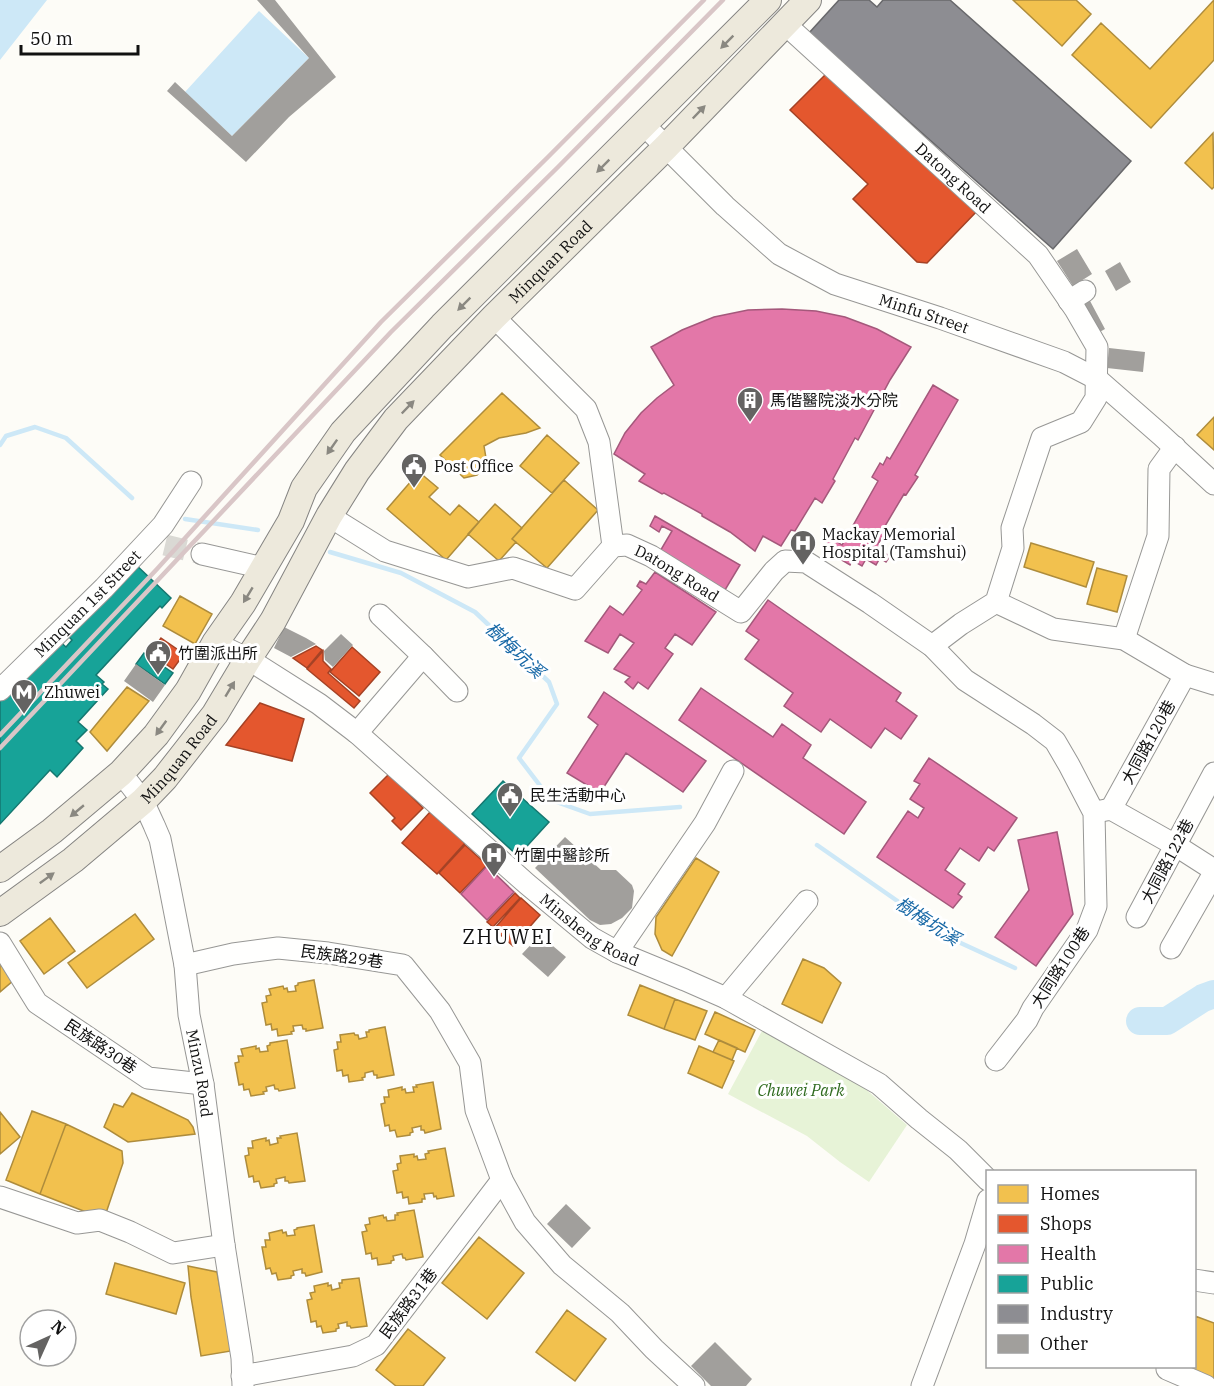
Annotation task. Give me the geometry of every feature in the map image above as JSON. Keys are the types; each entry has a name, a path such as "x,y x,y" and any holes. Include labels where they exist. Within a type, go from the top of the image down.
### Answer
{"main road":[{"name":"Minquan Road","path":"0,869 52,831 121,773 169,717 188,691 264,568 304,488 343,432 442,326 768,0"},
{"name":"Minquan Road","path":"0,913 73,860 143,801 183,756 215,714 273,621 329,516 357,471 396,419 494,317 666,147 808,0"}],"street":[{"name":"Datong Road","path":"785,24 1038,255 1077,296 1097,347 1096,398 1081,422 1042,438 1012,528 1013,548 996,602"},
{"name":"Minfu Street","path":"644,125 725,206 779,254 835,284 1064,362 1097,379 1214,484"},
{"path":"494,317 586,409 599,442 613,546"},
{"path":"1124,639 1158,536 1159,469 1175,447"},
{"name":"Minquan 1st Street","path":"0,690 156,539 190,482"},
{"name":"Datong Road","path":"329,516 385,551 468,577 513,568 575,589 613,546 627,544 651,556 741,612 785,561 806,562 932,646"},
{"path":"202,554 264,568"},
{"path":"932,646 996,602 1053,629 1124,639 1185,675 1214,684"},
{"path":"380,615 457,691"},
{"name":"Minsheng Road","path":"215,644 248,659 319,704 357,732 527,884 592,938 617,952 726,998 879,1084 958,1150 986,1179"},
{"name":"大同路100巷","path":"932,646 965,680 1033,724 1054,741 1102,811 1096,906 1087,930 1032,1008 1027,1020 996,1060"},
{"path":"357,732 423,656"},
{"name":"大同路120巷","path":"1102,811 1185,675"},
{"path":"617,952 705,823 733,771"},
{"name":"Minzu Road","path":"121,773 143,801 160,839 185,965 189,1016 203,1084 245,1383"},
{"name":"大同路122巷","path":"1137,917 1214,773"},
{"path":"1102,811 1175,845 1214,872 1171,948"},
{"path":"726,998 807,901"},
{"name":"民族路30巷","path":"0,943 37,1004 148,1078 203,1084"},
{"name":"民族路29巷","path":"185,965 233,954 278,948 403,964 440,1011 470,1063 476,1110 502,1180 525,1222 562,1265 620,1313 694,1386"},
{"name":"民族路31巷","path":"245,1383 353,1356 376,1345 502,1180"},
{"path":"0,1197 77,1223 100,1220 173,1253 224,1245"},
{"path":"922,1386 975,1244 986,1204"},
{"path":"1196,1280 1214,1283"},
{"path":"1167,1369 1206,1386"}],"green space":[{"name":"Chuwei Park","path":"763,1029 862,1086 907,1125 869,1182 807,1136 728,1094"}],"water":[{"path":"0,0 47,0 0,60"},
{"path":"259,11 309,58 232,136 185,92"}],"building: Homes":[{"path":"1013,0 1076,0 1091,14 1062,46"},
{"path":"1214,0 1214,60 1151,128 1072,55 1101,23 1150,69"},
{"path":"1213,133 1214,187 1212,189 1185,163"},
{"path":"502,393 540,428 499,438 484,446 487,464 477,475 464,478 440,455"},
{"path":"1214,417 1214,450 1197,435"},
{"path":"547,435 579,463 552,493 520,466"},
{"path":"419,472 438,488 429,497 450,515 459,505 479,522 446,560 387,509"},
{"path":"564,480 598,510 547,568 512,539"},
{"path":"495,504 522,528 512,539 516,542 499,561 468,534"},
{"path":"1031,543 1094,562 1086,587 1024,567"},
{"path":"1097,568 1127,576 1117,612 1087,604"},
{"path":"180,596 212,614 195,644 163,626"},
{"path":"127,687 149,701 107,751 90,732"},
{"path":"696,858 719,872 672,956 662,950 655,934 656,917"},
{"path":"135,914 154,939 87,988 68,963"},
{"path":"50,918 75,951 44,974 20,941"},
{"path":"0,956 21,974 0,992"},
{"path":"803,959 824,968 841,983 822,1023 782,1004"},
{"path":"314,980 323,1028 306,1031 302,1025 293,1026 292,1034 278,1036 277,1029 272,1030 271,1024 266,1025 262,1003 267,1002 266,996 271,995 269,989 283,986 288,992 296,991 295,986 298,983"},
{"path":"640,985 675,999 664,1029 628,1015"},
{"path":"675,999 707,1011 695,1040 664,1029"},
{"path":"715,1012 755,1030 745,1052 705,1034"},
{"path":"385,1027 394,1075 377,1078 373,1071 365,1073 363,1080 349,1082 348,1075 343,1076 342,1070 337,1071 334,1050 338,1049 337,1042 341,1042 340,1035 354,1033 359,1039 367,1037 366,1032 369,1030"},
{"path":"287,1040 295,1088 279,1091 274,1085 266,1087 267,1091 263,1092 264,1094 251,1096 249,1089 244,1090 243,1084 239,1085 235,1063 239,1062 238,1056 243,1056 241,1049 256,1046 260,1052 268,1051 267,1046 270,1043"},
{"path":"719,1040 737,1048 732,1060 713,1052"},
{"path":"699,1046 734,1061 722,1088 688,1073"},
{"path":"433,1082 441,1129 425,1133 421,1130 421,1126 412,1128 413,1132 410,1135 397,1137 395,1130 390,1131 389,1125 385,1126 381,1104 385,1103 384,1097 389,1097 388,1090 402,1087 406,1093 414,1092 413,1087 417,1087 416,1085"},
{"path":"132,1093 188,1120 195,1134 128,1142 104,1127 114,1104 123,1107"},
{"path":"32,1111 66,1124 40,1194 6,1180"},
{"path":"0,1112 20,1137 0,1154"},
{"path":"66,1124 122,1151 123,1163 104,1219 40,1194"},
{"path":"297,1133 305,1181 289,1183 285,1181 285,1177 276,1179 277,1183 274,1186 261,1188 259,1181 254,1182 253,1176 249,1177 245,1156 249,1155 248,1148 253,1148 252,1141 266,1138 270,1145 278,1143 277,1138 281,1138 280,1136"},
{"path":"445,1148 454,1196 437,1199 433,1193 424,1194 425,1199 422,1199 422,1202 409,1204 408,1197 403,1198 402,1192 397,1193 393,1171 398,1170 397,1164 401,1163 400,1156 414,1154 418,1160 426,1159 425,1154 429,1153 428,1151"},
{"path":"414,1210 423,1257 406,1260 402,1254 393,1256 394,1260 391,1263 378,1265 377,1258 372,1259 371,1253 366,1254 362,1232 367,1231 365,1225 370,1224 369,1218 383,1215 387,1221 395,1220 397,1213"},
{"path":"314,1225 322,1272 306,1276 302,1273 302,1269 293,1271 294,1275 291,1278 278,1280 276,1273 272,1274 270,1268 266,1269 262,1247 266,1247 265,1240 270,1240 269,1233 282,1230 287,1236 295,1235 294,1230 297,1228"},
{"path":"479,1237 524,1273 487,1319 442,1283"},
{"path":"115,1263 185,1283 176,1314 106,1294"},
{"path":"188,1266 217,1272 231,1351 201,1356"},
{"path":"359,1278 367,1326 351,1328 347,1326 347,1322 338,1324 339,1328 336,1331 323,1333 321,1326 317,1327 316,1321 311,1322 307,1300 312,1299 310,1293 315,1292 314,1286 328,1283 332,1290 340,1288 339,1283 342,1283 342,1280"},
{"path":"567,1310 606,1339 575,1381 536,1352"},
{"path":"1196,1316 1214,1323 1214,1383 1180,1368 1196,1368"},
{"path":"408,1329 445,1358 423,1386 396,1386 376,1370"}],"building: Shops":[{"path":"829,71 978,210 927,263 917,262 853,199 868,184 790,110"},
{"path":"161,638 184,654 173,669 150,653"},
{"path":"316,646 322,650 307,668 293,658"},
{"path":"352,647 380,672 359,696 330,672"},
{"path":"323,651 323,661 331,669 328,673 360,701 354,708 307,669"},
{"path":"260,703 304,719 292,761 226,745"},
{"path":"389,774 423,808 401,830 392,821 395,818 370,793"},
{"path":"430,812 465,843 437,874 402,843"},
{"path":"465,845 487,865 460,893 439,873"},
{"path":"515,893 520,898 493,927 487,922"},
{"path":"521,898 540,915 513,946 494,929"}],"building: Health":[{"name":"馬偕醫院淡水分院","path":"748,310 816,311 845,317 877,329 911,347 890,380 858,440 855,438 822,503 815,498 795,531 791,530 781,546 763,536 755,551 702,514 639,481 645,474 614,454 625,433 641,413 674,385 651,347 682,330 714,317"},
{"path":"933,385 958,400 915,475 918,477 906,495 904,494 885,526 888,528 878,544 885,549 883,552 890,556 886,562 880,558 876,565 866,559 862,566 852,560 850,565 823,549 830,537 842,545 878,481 872,477 880,463 883,465 887,457 890,459"},
{"path":"655,516 740,565 725,590 659,553 672,531 662,526 659,532 650,526"},
{"path":"655,572 716,612 692,645 675,634 665,648 673,654 648,689 638,682 633,689 625,682 630,677 614,669 634,643 620,634 608,653 585,641 610,606 623,615 642,590 637,586 640,581 646,584"},
{"path":"768,600 901,693 896,701 917,716 901,739 885,728 871,748 830,719 821,732 784,706 793,693 745,659 759,640 746,631"},
{"path":"701,688 773,737 782,724 811,745 803,758 866,802 844,834 679,720"},
{"path":"604,692 706,761 683,792 626,753 600,793 567,773 598,725 588,717"},
{"path":"929,758 1017,818 994,851 988,847 979,861 960,848 945,870 965,884 958,894 962,897 953,908 877,857 908,811 918,818 924,808 910,799 920,784 914,781"},
{"path":"1057,832 1073,914 1036,966 995,937 1029,890 1018,840"},
{"path":"487,866 514,892 487,920 461,894"}],"building: Public":[{"path":"133,562 171,598 162,608 160,606 96,675 108,689 78,722 87,730 76,741 83,748 57,777 50,770 0,824 0,697 56,638 66,647 72,640 68,636"},
{"path":"144,653 173,673 165,684 136,664"},
{"name":"民生活動中心","path":"503,781 549,822 518,856 472,814"}],"building: Industry":[{"path":"839,0 869,0 877,7 883,0 950,0 1131,161 1053,249 809,33"}],"building: Other":[{"path":"257,0 275,0 336,77 289,117 246,162 167,91 175,82 232,136 309,58"},
{"path":"1077,249 1092,274 1073,286 1057,261"},
{"path":"1120,262 1131,282 1116,291 1105,271"},
{"path":"1089,299 1105,329 1096,334 1080,304"},
{"path":"1109,348 1145,352 1143,372 1107,368"},
{"path":"284,627 316,644 291,657 274,648"},
{"path":"341,634 353,645 333,667 325,660 324,651"},
{"path":"136,664 165,685 153,702 124,681"},
{"path":"565,837 601,870 616,870 632,885 634,891 632,908 622,918 611,924 600,925 590,920 535,868"},
{"path":"540,935 566,957 548,977 522,954"},
{"path":"566,1204 591,1228 572,1248 547,1224"},
{"path":"715,1342 752,1379 746,1386 711,1386 691,1366"}],"waterway":[{"name":"樹梅坑溪","path":"0,445 6,436 35,427 66,438 132,498"},
{"name":"樹梅坑溪","path":"185,519 258,530"},
{"name":"樹梅坑溪","path":"330,552 401,573 475,612 549,682 557,704 519,758 551,800 590,814 680,807"},
{"name":"樹梅坑溪","path":"817,845 952,939 1015,968"},
{"name":"樹梅坑溪","path":"1140,1021 1167,1021 1203,998 1214,994"}],"tunnel":[{"path":"165,545 202,554"}],"railway":[{"path":"0,735 157,569 381,322 704,0"},
{"path":"0,748 391,332 723,0"}],"place":[{"name":"馬偕醫院淡水分院","path":"750,423"},
{"name":"Post Office","path":"414,489"},
{"name":"Mackay Memorial Hospital (Tamshui)","path":"803,566"},
{"name":"竹圍派出所","path":"158,676"},
{"name":"Zhuwei","path":"24,715"},
{"name":"民生活動中心","path":"510,818"},
{"name":"竹圍中醫診所","path":"494,878"}],"district":[{"name":"ZHUWEI","path":"508,936"}]}
